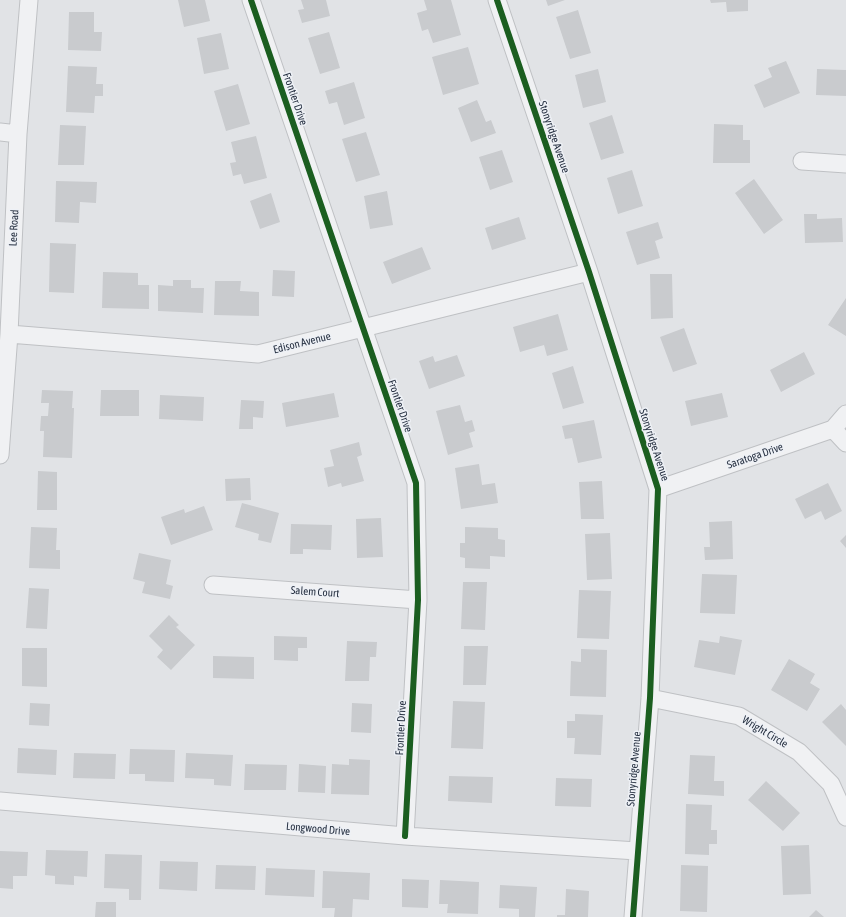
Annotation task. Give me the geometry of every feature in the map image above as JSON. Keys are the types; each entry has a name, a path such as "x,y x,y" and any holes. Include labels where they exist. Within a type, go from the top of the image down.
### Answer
{"street":[{"name":"Lee Road","path":"0,455 9,334 18,134 29,0"},
{"name":"Frontier Drive","path":"251,0 416,483 418,600 405,836"},
{"name":"Stonyridge Avenue","path":"497,0 588,272 658,489 650,698 633,917"},
{"path":"0,132 18,134"},
{"path":"802,161 846,164"},
{"name":"Edison Avenue","path":"9,334 258,354 588,272"},
{"path":"846,414 833,429 846,443"},
{"name":"Saratoga Drive","path":"658,489 833,429"},
{"name":"Salem Court","path":"213,585 418,600"},
{"name":"Wright Circle","path":"650,698 739,716 799,752 831,784 846,817"},
{"name":"Longwood Drive","path":"0,801 405,836 637,851"}],"building":[{"path":"178,0 205,0 210,21 184,27"},
{"path":"301,0 326,0 330,16 302,23 298,10 304,9"},
{"path":"424,0 451,0 461,35 433,43 428,29 422,31 417,13 427,10"},
{"path":"546,0 565,0 548,6"},
{"path":"710,0 748,0 748,11 727,12 726,2 711,3"},
{"path":"578,10 591,53 570,59 556,17"},
{"path":"69,12 94,12 94,32 102,32 101,51 68,50"},
{"path":"329,32 340,68 320,74 308,38"},
{"path":"221,33 229,69 204,74 197,38"},
{"path":"468,47 479,84 443,95 432,57"},
{"path":"786,61 800,93 764,108 754,85 772,77 768,68"},
{"path":"68,66 97,67 96,84 103,84 103,96 95,96 94,113 66,112"},
{"path":"598,69 606,102 583,108 575,75"},
{"path":"817,69 846,70 846,96 816,95"},
{"path":"354,82 365,118 344,125 337,102 329,104 325,91"},
{"path":"238,84 250,124 226,131 214,91"},
{"path":"477,100 486,122 491,120 496,133 471,142 458,108"},
{"path":"612,115 624,153 601,160 589,123"},
{"path":"714,124 743,125 743,140 750,140 750,163 713,163"},
{"path":"60,125 86,126 84,165 58,165"},
{"path":"366,132 380,175 356,182 342,139"},
{"path":"256,136 267,178 244,184 241,174 233,176 230,163 236,162 231,142"},
{"path":"502,150 513,182 490,190 479,157"},
{"path":"632,170 643,206 618,214 607,178"},
{"path":"754,179 783,220 764,234 735,193"},
{"path":"56,181 97,182 96,203 80,202 79,223 55,222"},
{"path":"387,191 393,225 370,229 364,196"},
{"path":"271,193 280,222 260,229 250,201"},
{"path":"804,214 817,214 817,219 842,218 843,242 805,243"},
{"path":"519,217 526,239 492,250 485,228"},
{"path":"658,222 663,238 655,241 660,258 637,265 626,232"},
{"path":"50,243 76,244 74,293 49,292"},
{"path":"422,247 431,269 392,284 383,262"},
{"path":"273,270 295,271 294,297 272,296"},
{"path":"103,272 138,273 138,285 149,285 149,309 102,308"},
{"path":"650,274 672,274 673,318 651,319"},
{"path":"173,280 191,280 191,288 204,288 203,313 158,311 158,285 173,286"},
{"path":"215,281 241,281 240,291 259,292 259,316 214,315"},
{"path":"846,298 846,336 828,325"},
{"path":"558,314 568,350 547,356 544,345 520,352 513,327"},
{"path":"684,328 697,364 673,372 660,337"},
{"path":"804,352 815,374 781,392 770,370"},
{"path":"457,355 465,376 429,389 419,361 433,356 435,362"},
{"path":"573,366 584,403 563,409 552,373"},
{"path":"42,390 73,391 72,408 74,408 72,458 43,457 44,431 40,431 41,416 48,416 49,403 41,403"},
{"path":"101,390 139,390 139,416 100,416"},
{"path":"334,393 339,417 286,427 282,403"},
{"path":"722,393 728,417 691,426 685,401"},
{"path":"160,395 204,397 203,421 159,419"},
{"path":"241,400 264,401 263,418 253,417 253,429 239,429"},
{"path":"460,405 465,422 472,420 475,431 469,433 473,447 448,455 436,411"},
{"path":"594,420 602,458 578,463 572,438 565,439 562,426"},
{"path":"359,442 362,455 357,457 364,481 342,487 341,483 328,487 324,468 334,466 330,450"},
{"path":"479,464 482,485 495,483 498,503 461,509 455,468"},
{"path":"38,471 57,472 57,510 37,510"},
{"path":"250,478 251,500 226,501 225,479"},
{"path":"602,481 604,519 581,519 579,482"},
{"path":"828,483 842,511 825,520 821,511 805,519 795,499"},
{"path":"242,503 279,513 271,543 258,540 259,534 235,527"},
{"path":"204,506 213,530 171,545 161,517 184,509 185,513"},
{"path":"381,518 383,557 357,558 356,519"},
{"path":"732,521 733,559 705,560 704,547 710,547 709,522"},
{"path":"291,524 332,525 331,550 303,549 303,554 290,554"},
{"path":"31,527 57,528 56,550 60,550 60,569 29,568"},
{"path":"465,527 498,528 498,539 505,540 505,557 490,556 490,569 465,568 465,558 460,557 460,543 465,543"},
{"path":"610,533 612,579 587,580 585,534"},
{"path":"846,535 846,548 840,541"},
{"path":"139,553 171,560 166,584 173,586 170,599 142,593 145,582 133,579"},
{"path":"702,574 737,575 735,614 700,613"},
{"path":"463,582 487,582 485,630 461,629"},
{"path":"29,588 49,589 47,629 26,628"},
{"path":"579,590 611,591 609,639 577,638"},
{"path":"169,615 179,625 176,627 195,645 171,670 157,657 163,650 149,636"},
{"path":"274,636 307,637 307,648 298,648 298,661 274,660"},
{"path":"720,636 742,640 735,675 694,667 699,640 719,643"},
{"path":"347,641 377,642 376,657 370,657 369,681 345,681"},
{"path":"464,646 488,646 486,685 463,685"},
{"path":"22,648 47,648 47,687 22,686"},
{"path":"581,649 607,650 606,697 570,696 571,661 581,662"},
{"path":"213,656 254,657 254,679 213,678"},
{"path":"789,659 815,674 810,683 820,689 807,711 771,690"},
{"path":"453,701 485,702 483,749 451,748"},
{"path":"30,703 50,704 49,726 29,725"},
{"path":"352,703 372,704 371,733 351,732"},
{"path":"841,704 846,710 846,746 822,722"},
{"path":"575,714 603,715 601,755 574,754 575,738 567,738 567,721 575,721"},
{"path":"18,748 57,750 56,775 17,773"},
{"path":"130,749 175,750 174,782 145,781 145,774 129,774"},
{"path":"74,753 116,754 115,779 73,778"},
{"path":"186,753 233,755 231,786 214,785 214,779 185,778"},
{"path":"690,755 715,756 714,781 724,781 724,796 688,794"},
{"path":"349,759 370,760 369,795 331,794 332,764 349,765"},
{"path":"245,764 287,765 286,790 244,790"},
{"path":"299,764 326,766 325,793 298,792"},
{"path":"449,776 493,777 492,803 448,801"},
{"path":"556,778 592,779 591,807 555,806"},
{"path":"766,781 800,813 783,831 748,800"},
{"path":"686,804 712,805 711,830 717,830 717,844 709,844 709,855 685,854"},
{"path":"809,845 811,894 783,895 781,846"},
{"path":"46,850 88,851 87,877 74,876 74,885 55,884 55,876 45,875"},
{"path":"0,851 28,852 27,876 13,876 13,889 0,888"},
{"path":"105,854 142,855 141,900 129,900 129,889 104,888"},
{"path":"160,861 198,862 197,891 159,889"},
{"path":"216,865 256,866 255,890 215,889"},
{"path":"681,865 708,866 707,912 680,911"},
{"path":"266,868 315,870 314,897 265,895"},
{"path":"323,871 370,873 369,900 353,899 352,917 334,917 335,908 322,908"},
{"path":"402,879 429,880 428,908 402,907"},
{"path":"440,880 479,882 478,914 447,913 448,904 439,904"},
{"path":"500,885 537,887 535,917 519,917 519,909 499,908"},
{"path":"566,889 589,891 588,917 557,917 557,915 565,915"},
{"path":"96,902 116,902 116,917 95,917"},
{"path":"816,910 824,917 809,917"}],"cycle path":[{"path":"251,0 416,483 418,600 405,836"},
{"path":"497,0 589,272 658,489 650,698 633,917"}]}
